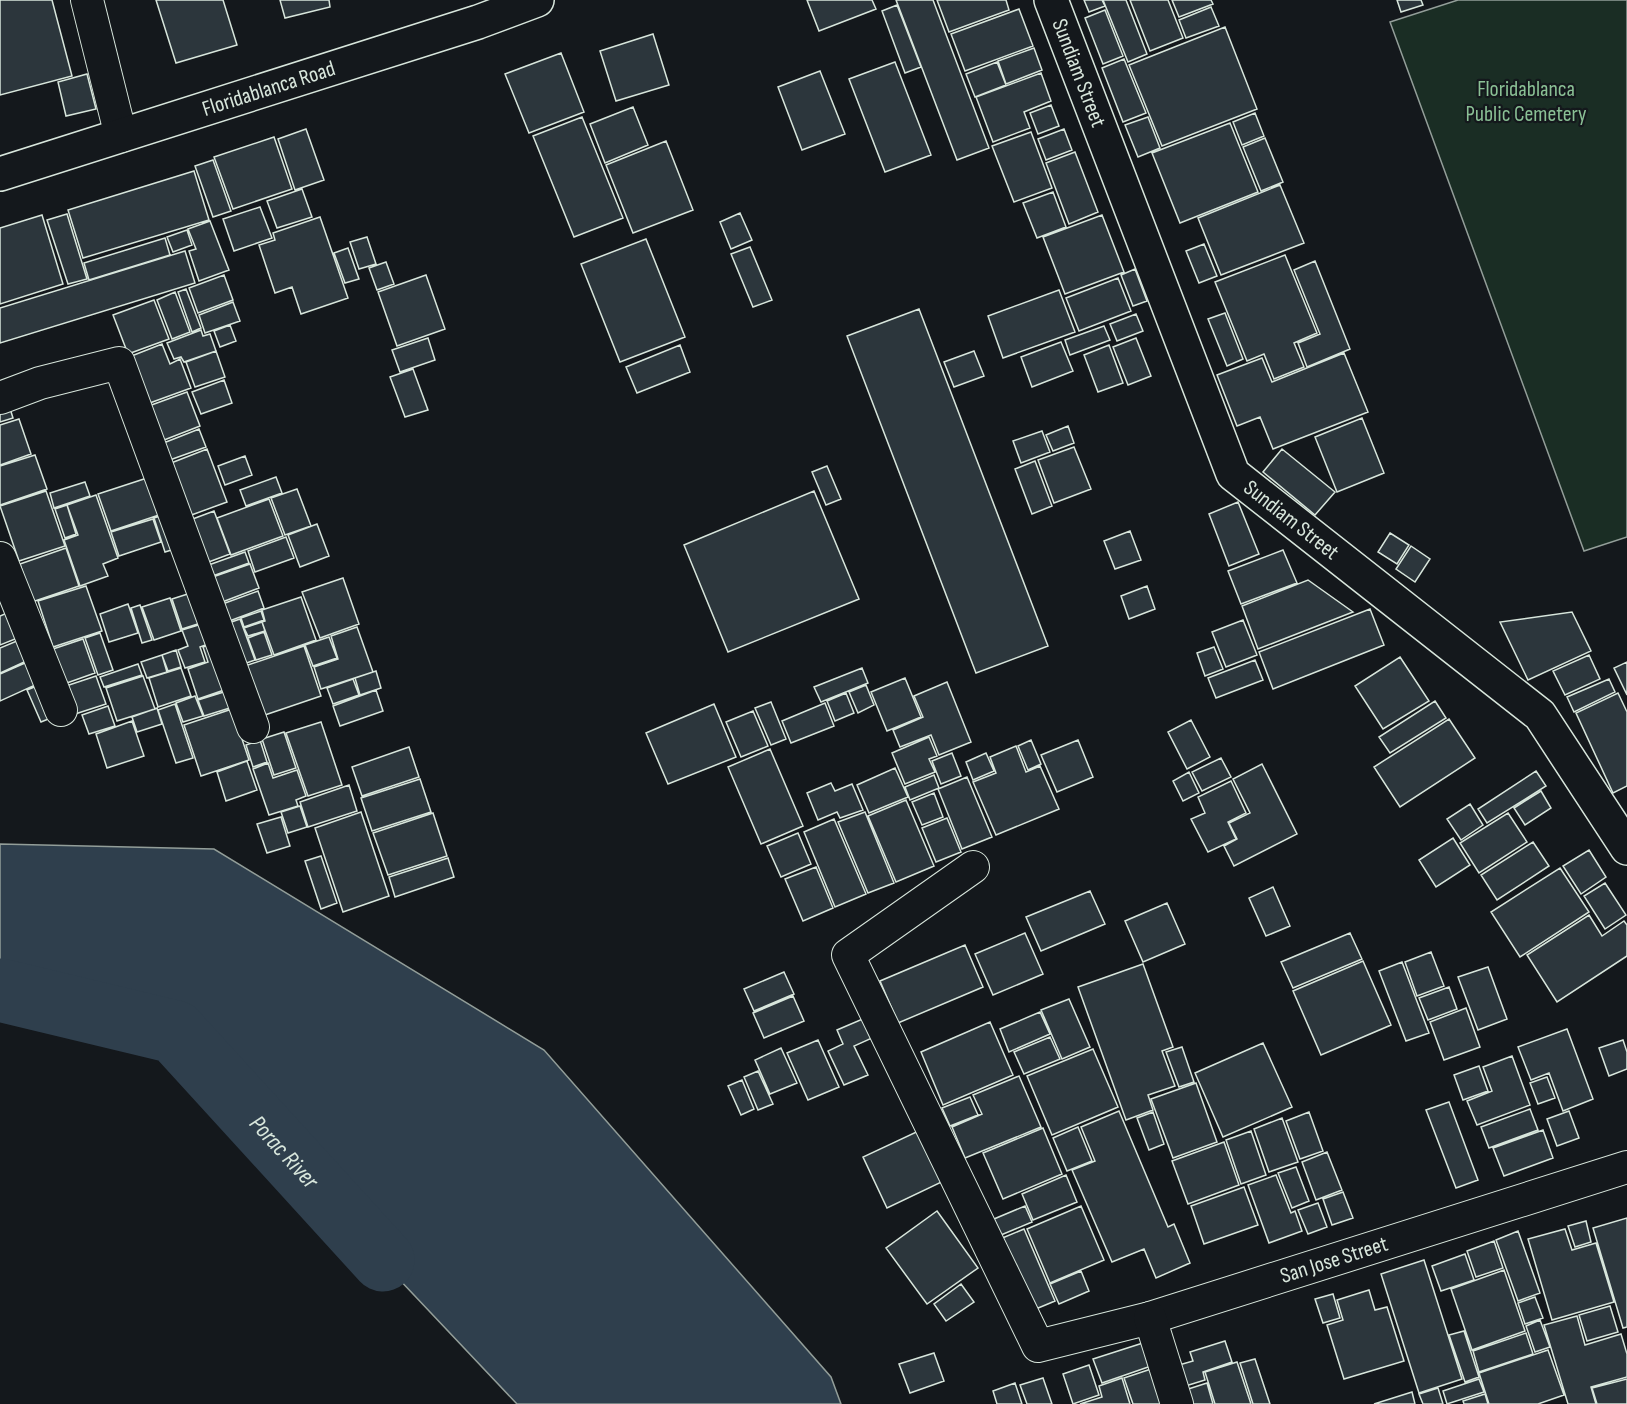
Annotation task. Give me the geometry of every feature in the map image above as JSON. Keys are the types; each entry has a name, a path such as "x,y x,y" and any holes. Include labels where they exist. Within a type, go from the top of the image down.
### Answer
{"street":[{"path":"87,0 121,136"},
{"name":"Floridablanca Road","path":"0,174 121,136 475,11 537,0"},
{"name":"Sundiam Street","path":"1051,0 1233,474 1540,715 1627,848"},
{"path":"0,398 40,383 119,363 254,727"},
{"path":"0,558 61,710"},
{"name":"San Jose Street","path":"973,867 848,955 1038,1346 1150,1318 1627,1167"},
{"path":"1150,1318 1177,1404"}],"green space":[{"name":"Floridablanca Public Cemetery","path":"1458,0 1627,0 1627,537 1584,551 1390,22"}],"water":[{"path":"0,844 214,849 544,1050 831,1377 841,1404 517,1404 379,1258 214,1068 77,997 0,990"}],"building":[{"path":"0,0 52,0 72,76 0,95"},
{"path":"156,0 223,0 237,45 176,63"},
{"path":"280,0 329,0 330,7 285,18"},
{"path":"807,0 872,0 876,9 819,31"},
{"path":"896,0 933,0 989,148 957,160"},
{"path":"937,0 1006,0 1009,10 949,32"},
{"path":"1084,0 1102,0 1105,6 1089,12"},
{"path":"1103,0 1126,0 1147,54 1128,62"},
{"path":"1130,0 1168,0 1183,38 1150,51"},
{"path":"1172,0 1211,0 1213,4 1179,17"},
{"path":"1397,0 1421,0 1423,5 1401,12"},
{"path":"897,5 921,67 905,73 882,11"},
{"path":"1211,7 1219,26 1186,38 1179,20"},
{"path":"1019,9 1033,46 965,71 951,34"},
{"path":"1105,10 1123,56 1103,64 1085,18"},
{"path":"1225,27 1257,109 1162,146 1129,65"},
{"path":"653,34 669,85 616,101 600,51"},
{"path":"1034,48 1042,70 1006,84 998,61"},
{"path":"561,53 584,112 529,133 505,74"},
{"path":"1124,59 1146,113 1123,122 1102,68"},
{"path":"895,62 931,155 885,172 849,79"},
{"path":"997,62 1006,85 975,97 966,74"},
{"path":"820,71 845,134 802,150 778,87"},
{"path":"1041,73 1051,101 1024,112 1030,128 993,142 976,97"},
{"path":"87,74 96,109 66,116 58,82"},
{"path":"1051,105 1059,126 1038,134 1030,113"},
{"path":"633,107 648,145 605,163 590,124"},
{"path":"1255,113 1264,136 1242,145 1233,122"},
{"path":"582,117 623,218 574,237 533,136"},
{"path":"1148,117 1160,148 1138,157 1125,125"},
{"path":"1230,123 1258,192 1180,223 1152,153"},
{"path":"306,129 324,180 295,190 278,139"},
{"path":"1064,129 1072,150 1046,160 1038,139"},
{"path":"1031,132 1052,188 1014,202 992,146"},
{"path":"274,137 292,189 233,209 214,157"},
{"path":"1265,138 1283,182 1261,191 1243,147"},
{"path":"666,141 693,210 633,233 606,165"},
{"path":"1075,152 1098,212 1069,224 1046,163"},
{"path":"213,160 231,211 213,217 195,166"},
{"path":"194,171 209,220 83,258 68,210"},
{"path":"1280,185 1304,243 1221,275 1198,218"},
{"path":"302,189 312,217 277,228 267,201"},
{"path":"1053,192 1066,227 1037,238 1023,203"},
{"path":"260,207 272,238 234,251 223,219"},
{"path":"740,213 752,240 731,249 720,222"},
{"path":"67,214 87,279 68,284 47,220"},
{"path":"42,215 63,284 0,304 0,228"},
{"path":"1102,215 1124,272 1065,294 1043,237"},
{"path":"320,217 348,298 301,314 292,287 275,293 259,245 275,240 273,233"},
{"path":"210,221 229,270 199,281 189,251 196,249 188,229"},
{"path":"187,230 192,245 173,252 167,237"},
{"path":"367,237 376,264 359,269 350,242"},
{"path":"165,238 170,255 89,280 84,263"},
{"path":"646,239 685,337 620,362 581,264"},
{"path":"1204,244 1217,276 1199,283 1186,251"},
{"path":"750,247 772,300 753,307 731,254"},
{"path":"348,248 359,279 345,283 334,253"},
{"path":"185,251 195,283 0,343 0,308"},
{"path":"1285,255 1317,333 1294,343 1304,367 1274,379 1264,354 1247,361 1215,282"},
{"path":"1315,261 1350,349 1307,367 1298,343 1320,334 1294,270"},
{"path":"386,262 394,284 377,290 369,268"},
{"path":"1135,269 1147,301 1133,306 1121,275"},
{"path":"224,275 233,300 198,313 189,288"},
{"path":"426,275 445,329 397,346 378,292"},
{"path":"1118,278 1131,311 1079,331 1066,298"},
{"path":"186,289 201,328 192,332 178,292"},
{"path":"1059,290 1075,332 1003,358 988,316"},
{"path":"175,292 190,332 172,339 157,300"},
{"path":"154,300 169,339 128,354 113,315"},
{"path":"233,302 240,321 205,333 199,315"},
{"path":"919,309 1048,646 976,673 847,336"},
{"path":"1225,313 1243,359 1227,366 1208,319"},
{"path":"1136,314 1143,331 1117,341 1110,324"},
{"path":"230,325 236,341 220,347 214,331"},
{"path":"1104,326 1110,340 1070,355 1065,340"},
{"path":"201,330 203,336 210,334 216,351 184,362 181,357 174,359 167,343"},
{"path":"428,338 435,360 400,372 392,350"},
{"path":"1136,338 1151,376 1128,385 1113,347"},
{"path":"1061,342 1073,371 1032,387 1021,357"},
{"path":"162,344 170,364 180,359 191,388 147,404 129,357"},
{"path":"680,345 690,372 637,393 626,367"},
{"path":"1109,345 1123,383 1098,392 1084,355"},
{"path":"216,351 225,377 195,387 186,362"},
{"path":"974,351 984,376 954,387 944,362"},
{"path":"1344,353 1368,412 1273,449 1260,417 1237,426 1217,375 1262,358 1272,382"},
{"path":"413,369 428,410 405,417 390,377"},
{"path":"224,380 232,403 201,414 192,392"},
{"path":"187,392 200,426 159,442 146,407"},
{"path":"8,402 13,418 0,422 0,404"},
{"path":"1362,418 1384,473 1337,492 1315,437"},
{"path":"19,419 31,454 0,465 0,425"},
{"path":"1068,426 1074,443 1053,451 1046,435"},
{"path":"199,429 206,447 167,461 161,444"},
{"path":"1042,431 1050,452 1021,463 1013,441"},
{"path":"1074,447 1091,489 1054,503 1038,460"},
{"path":"207,449 227,502 186,517 166,465"},
{"path":"1282,449 1335,492 1315,515 1263,472"},
{"path":"35,455 47,489 0,505 0,466"},
{"path":"245,456 252,475 225,485 218,466"},
{"path":"1035,461 1052,506 1032,514 1015,469"},
{"path":"827,466 841,499 826,505 812,472"},
{"path":"276,477 282,493 246,506 240,490"},
{"path":"147,478 159,515 111,531 98,494"},
{"path":"85,482 90,496 54,508 50,493"},
{"path":"297,489 311,526 285,535 271,498"},
{"path":"46,491 65,546 19,561 0,506"},
{"path":"814,491 859,599 728,652 684,545"},
{"path":"96,495 118,558 103,564 108,576 80,586 64,540 78,535 67,505"},
{"path":"269,499 283,536 231,555 217,518"},
{"path":"1238,502 1259,554 1229,566 1209,514"},
{"path":"67,505 76,534 65,538 55,509"},
{"path":"214,511 230,554 206,563 190,520"},
{"path":"166,514 178,548 165,552 154,518"},
{"path":"153,519 161,542 119,556 111,532"},
{"path":"317,524 329,556 300,567 288,535"},
{"path":"1130,531 1141,560 1115,569 1104,541"},
{"path":"1390,533 1409,545 1397,564 1378,552"},
{"path":"286,537 294,558 255,572 248,551"},
{"path":"1411,546 1430,559 1415,582 1396,569"},
{"path":"66,548 79,586 32,602 20,564"},
{"path":"1283,550 1297,583 1241,604 1228,571"},
{"path":"245,552 249,563 207,578 203,567"},
{"path":"250,564 259,588 217,604 207,579"},
{"path":"343,578 359,624 320,638 302,592"},
{"path":"1308,580 1353,612 1258,649 1242,606"},
{"path":"86,586 102,631 53,647 38,601"},
{"path":"1147,586 1155,609 1129,619 1121,596"},
{"path":"258,591 264,608 224,623 217,606"},
{"path":"194,592 204,622 182,629 172,599"},
{"path":"301,597 316,640 274,655 262,622 265,621 262,610"},
{"path":"170,598 181,631 154,640 142,607"},
{"path":"128,604 138,633 109,642 100,614"},
{"path":"140,605 152,640 142,643 131,608"},
{"path":"1370,609 1384,645 1273,689 1259,652"},
{"path":"14,610 25,635 0,645 0,616"},
{"path":"261,611 264,620 244,627 241,618"},
{"path":"1572,612 1591,651 1528,680 1500,622"},
{"path":"240,619 255,660 238,666 223,625"},
{"path":"1243,620 1257,655 1226,667 1212,632"},
{"path":"262,622 265,631 248,636 244,628"},
{"path":"205,623 211,643 200,647 205,662 185,668 178,650 188,646 182,630"},
{"path":"357,627 373,672 321,689 314,667 338,659 331,636"},
{"path":"264,632 272,655 256,660 248,638"},
{"path":"100,633 113,670 98,675 85,638"},
{"path":"329,637 337,658 313,666 305,645"},
{"path":"24,638 33,658 0,673 0,648"},
{"path":"83,639 95,673 64,684 53,649"},
{"path":"212,644 227,689 198,699 188,669 208,662 203,647"},
{"path":"304,646 321,696 259,717 242,667"},
{"path":"1214,647 1223,669 1205,676 1197,653"},
{"path":"176,650 181,667 168,671 162,655"},
{"path":"162,655 167,672 147,678 141,662"},
{"path":"1589,655 1600,679 1565,695 1553,671"},
{"path":"1400,657 1429,701 1383,729 1355,686"},
{"path":"34,659 44,681 0,701 0,674"},
{"path":"1255,660 1263,680 1216,698 1208,678"},
{"path":"1627,662 1627,695 1614,668"},
{"path":"138,664 142,675 104,687 100,677"},
{"path":"181,668 191,696 158,707 149,678"},
{"path":"862,668 868,683 821,702 814,687"},
{"path":"376,671 381,688 360,695 355,678"},
{"path":"96,676 106,704 69,716 60,688"},
{"path":"143,676 155,709 117,721 106,688"},
{"path":"905,678 921,717 887,731 871,692"},
{"path":"353,679 359,695 333,704 327,688"},
{"path":"1609,679 1615,692 1574,712 1567,697"},
{"path":"947,682 971,742 939,755 931,735 900,747 893,730 923,717 914,696"},
{"path":"44,683 58,715 41,722 27,690"},
{"path":"866,685 874,705 858,713 849,692"},
{"path":"376,690 383,711 340,726 333,706"},
{"path":"227,691 233,707 204,716 198,700"},
{"path":"846,693 854,713 835,721 827,701"},
{"path":"1618,693 1627,712 1627,786 1613,793 1576,713"},
{"path":"195,696 203,716 183,722 176,703"},
{"path":"1435,701 1446,718 1390,753 1379,737"},
{"path":"771,702 786,739 771,745 755,708"},
{"path":"825,703 834,726 791,743 782,721"},
{"path":"175,704 193,758 176,763 158,710"},
{"path":"714,704 736,757 668,784 646,733"},
{"path":"108,706 115,726 89,734 82,715"},
{"path":"157,708 162,724 137,732 132,717"},
{"path":"232,709 249,760 201,776 184,725"},
{"path":"753,711 768,746 741,757 726,722"},
{"path":"1449,719 1475,758 1400,807 1374,767"},
{"path":"1191,720 1210,757 1187,769 1168,732"},
{"path":"132,721 144,756 107,768 96,734"},
{"path":"321,722 342,785 308,796 286,733"},
{"path":"284,732 296,768 274,775 262,739"},
{"path":"929,737 937,756 929,759 935,772 905,784 892,753"},
{"path":"260,740 267,762 253,767 246,745"},
{"path":"1031,740 1041,764 1028,770 1018,746"},
{"path":"1078,740 1093,777 1057,792 1041,755"},
{"path":"1016,746 1026,772 1040,766 1059,809 996,835 973,782 996,773 990,757"},
{"path":"409,747 419,777 362,796 352,767"},
{"path":"770,749 803,826 761,844 728,767"},
{"path":"952,753 961,776 941,784 932,761"},
{"path":"986,753 994,771 973,780 966,762"},
{"path":"1221,758 1231,777 1202,791 1192,772"},
{"path":"247,761 257,790 226,801 217,772"},
{"path":"268,763 273,778 297,770 306,796 296,800 298,806 269,815 253,769"},
{"path":"1262,764 1297,834 1234,866 1224,846 1237,839 1229,823 1250,813 1233,779"},
{"path":"895,768 908,797 869,813 857,785"},
{"path":"1536,771 1546,786 1487,823 1478,809"},
{"path":"1189,772 1199,793 1183,801 1173,781"},
{"path":"934,775 939,788 910,800 905,787"},
{"path":"967,777 992,837 962,849 938,789"},
{"path":"420,779 431,812 372,831 361,798"},
{"path":"1231,781 1246,813 1228,822 1236,839 1208,852 1191,819 1205,813 1198,797"},
{"path":"831,783 835,791 852,784 863,810 840,818 837,812 818,820 807,793"},
{"path":"349,785 357,811 308,827 300,802"},
{"path":"1541,791 1551,808 1525,825 1514,808"},
{"path":"934,793 943,817 922,825 912,802"},
{"path":"906,800 934,866 896,882 868,816"},
{"path":"1470,804 1483,825 1461,840 1447,819"},
{"path":"300,806 307,827 288,833 281,812"},
{"path":"361,812 389,896 343,912 315,828"},
{"path":"865,812 894,883 868,893 838,822"},
{"path":"433,813 447,856 388,875 373,833"},
{"path":"1508,813 1527,842 1479,873 1460,843"},
{"path":"281,817 290,846 267,853 257,824"},
{"path":"947,818 961,852 936,862 922,828"},
{"path":"834,819 866,894 835,907 804,832"},
{"path":"798,833 811,864 781,877 767,846"},
{"path":"1453,838 1470,865 1436,887 1419,860"},
{"path":"1533,842 1549,866 1497,900 1481,875"},
{"path":"1589,850 1606,877 1581,894 1563,866"},
{"path":"321,856 337,903 321,909 305,861"},
{"path":"448,858 454,877 395,897 389,877"},
{"path":"816,867 833,908 803,921 785,879"},
{"path":"1560,868 1589,912 1520,957 1491,912"},
{"path":"1605,883 1626,915 1605,929 1584,896"},
{"path":"1273,887 1290,926 1266,936 1249,898"},
{"path":"1090,891 1105,924 1041,951 1026,917"},
{"path":"1167,903 1185,944 1143,962 1125,921"},
{"path":"1589,915 1602,936 1624,921 1627,925 1627,956 1557,1002 1527,955"},
{"path":"1025,933 1043,974 993,995 975,954"},
{"path":"1350,933 1362,959 1293,988 1281,962"},
{"path":"965,945 983,987 898,1023 880,981"},
{"path":"1431,952 1444,986 1417,996 1405,962"},
{"path":"1363,961 1391,1025 1321,1055 1293,991"},
{"path":"1402,962 1429,1033 1406,1041 1379,971"},
{"path":"1143,964 1173,1047 1162,1051 1175,1086 1148,1095 1153,1110 1126,1120 1078,987"},
{"path":"1488,967 1507,1019 1478,1030 1458,977"},
{"path":"784,972 794,994 754,1011 744,989"},
{"path":"1449,987 1457,1009 1428,1020 1419,998"},
{"path":"793,996 804,1021 764,1038 753,1013"},
{"path":"1069,999 1090,1047 1062,1059 1041,1010"},
{"path":"1466,1008 1480,1047 1444,1060 1430,1022"},
{"path":"1040,1012 1050,1034 1009,1052 1000,1029"},
{"path":"872,1015 881,1034 854,1046 868,1075 844,1085 828,1051 843,1044 837,1030"},
{"path":"990,1022 1013,1075 943,1105 921,1052"},
{"path":"1567,1029 1593,1099 1563,1111 1549,1073 1531,1080 1518,1047"},
{"path":"1050,1037 1060,1059 1024,1074 1014,1052"},
{"path":"818,1040 839,1087 808,1100 787,1053"},
{"path":"1623,1040 1627,1052 1627,1069 1609,1076 1599,1048"},
{"path":"1263,1043 1292,1107 1223,1137 1195,1073"},
{"path":"1182,1047 1194,1082 1179,1087 1166,1052"},
{"path":"781,1048 797,1083 770,1094 755,1060"},
{"path":"1093,1049 1118,1107 1052,1135 1027,1076"},
{"path":"1512,1056 1530,1105 1477,1125 1467,1101 1492,1091 1483,1067"},
{"path":"1479,1066 1488,1091 1463,1100 1454,1075"},
{"path":"758,1071 773,1104 758,1110 744,1077"},
{"path":"1019,1076 1041,1127 965,1158 952,1127 982,1114 973,1095"},
{"path":"1547,1077 1555,1098 1538,1104 1530,1083"},
{"path":"742,1080 754,1109 741,1115 728,1086"},
{"path":"1196,1083 1217,1142 1173,1158 1151,1099"},
{"path":"970,1097 978,1115 950,1126 942,1108"},
{"path":"1449,1102 1478,1180 1456,1188 1426,1110"},
{"path":"1530,1109 1538,1130 1489,1148 1481,1127"},
{"path":"1119,1111 1168,1227 1174,1224 1190,1263 1156,1278 1144,1249 1112,1262 1072,1170 1095,1161 1081,1127"},
{"path":"1569,1111 1579,1138 1557,1146 1547,1119"},
{"path":"1153,1112 1164,1144 1149,1150 1137,1118"},
{"path":"1309,1112 1323,1151 1300,1159 1286,1121"},
{"path":"1282,1118 1298,1162 1269,1172 1254,1129"},
{"path":"927,1127 950,1178 887,1208 863,1157"},
{"path":"1078,1127 1092,1161 1067,1171 1053,1138"},
{"path":"1043,1128 1062,1174 1003,1199 983,1153"},
{"path":"1543,1130 1553,1158 1504,1176 1493,1148"},
{"path":"1251,1131 1266,1175 1241,1184 1226,1140"},
{"path":"1224,1142 1239,1185 1188,1204 1172,1161"},
{"path":"1327,1152 1342,1190 1316,1200 1302,1162"},
{"path":"1296,1167 1309,1201 1292,1208 1278,1173"},
{"path":"1066,1175 1077,1202 1033,1220 1022,1194"},
{"path":"1276,1175 1291,1213 1295,1211 1302,1231 1269,1243 1248,1185"},
{"path":"1244,1187 1258,1225 1204,1244 1191,1206"},
{"path":"1343,1192 1353,1218 1332,1225 1323,1199"},
{"path":"1318,1203 1327,1227 1308,1234 1298,1210"},
{"path":"1025,1206 1032,1222 1001,1235 994,1219"},
{"path":"1081,1206 1104,1260 1050,1283 1027,1229"},
{"path":"937,1211 978,1268 927,1304 886,1248"},
{"path":"1627,1218 1627,1327 1623,1328 1593,1228"},
{"path":"1586,1221 1591,1242 1575,1247 1568,1226"},
{"path":"1024,1229 1055,1301 1031,1311 1000,1239"},
{"path":"1565,1229 1572,1250 1596,1243 1614,1302 1552,1320 1528,1239"},
{"path":"1518,1231 1540,1293 1518,1301 1496,1240"},
{"path":"1494,1241 1503,1268 1476,1277 1467,1251"},
{"path":"1465,1254 1474,1280 1441,1291 1432,1266"},
{"path":"1424,1260 1462,1379 1419,1393 1381,1274"},
{"path":"1504,1270 1525,1331 1472,1350 1451,1289"},
{"path":"1081,1271 1089,1291 1059,1304 1050,1284"},
{"path":"961,1284 974,1302 946,1321 934,1304"},
{"path":"1369,1290 1375,1310 1387,1307 1404,1361 1344,1379 1327,1325 1343,1320 1337,1300"},
{"path":"1333,1294 1340,1318 1323,1323 1315,1299"},
{"path":"1535,1297 1543,1318 1525,1324 1518,1303"},
{"path":"1610,1306 1618,1332 1587,1341 1579,1315"},
{"path":"1577,1316 1585,1345 1621,1334 1627,1354 1627,1377 1591,1387 1596,1404 1568,1404 1544,1325"},
{"path":"1540,1320 1550,1347 1535,1352 1526,1326"},
{"path":"1464,1331 1479,1377 1465,1382 1449,1335"},
{"path":"1526,1333 1533,1354 1479,1372 1473,1351"},
{"path":"1225,1341 1232,1362 1203,1372 1205,1380 1179,1388 1172,1367 1193,1361 1190,1352"},
{"path":"1146,1342 1154,1365 1102,1383 1093,1359"},
{"path":"1548,1350 1564,1395 1538,1404 1489,1404 1479,1373"},
{"path":"934,1353 944,1381 910,1393 899,1364"},
{"path":"1255,1359 1270,1404 1253,1404 1240,1363"},
{"path":"1237,1362 1251,1404 1215,1404 1205,1372"},
{"path":"1089,1365 1099,1395 1073,1404 1063,1374"},
{"path":"1154,1368 1166,1404 1133,1404 1124,1378"},
{"path":"1043,1378 1052,1404 1027,1404 1020,1385"},
{"path":"1122,1378 1130,1404 1080,1404 1102,1397 1099,1386"},
{"path":"1479,1379 1484,1392 1447,1404 1443,1391"},
{"path":"1627,1379 1627,1404 1597,1404 1592,1388"},
{"path":"1015,1383 1022,1404 997,1404 993,1391"},
{"path":"1207,1383 1213,1404 1186,1404 1182,1391"},
{"path":"1438,1388 1443,1404 1423,1404 1419,1394"},
{"path":"1412,1392 1415,1404 1374,1404"},
{"path":"1485,1394 1488,1404 1464,1404 1463,1401"}],"waterway":[{"name":"Porac River","path":"0,990 175,1032 383,1260"}]}
